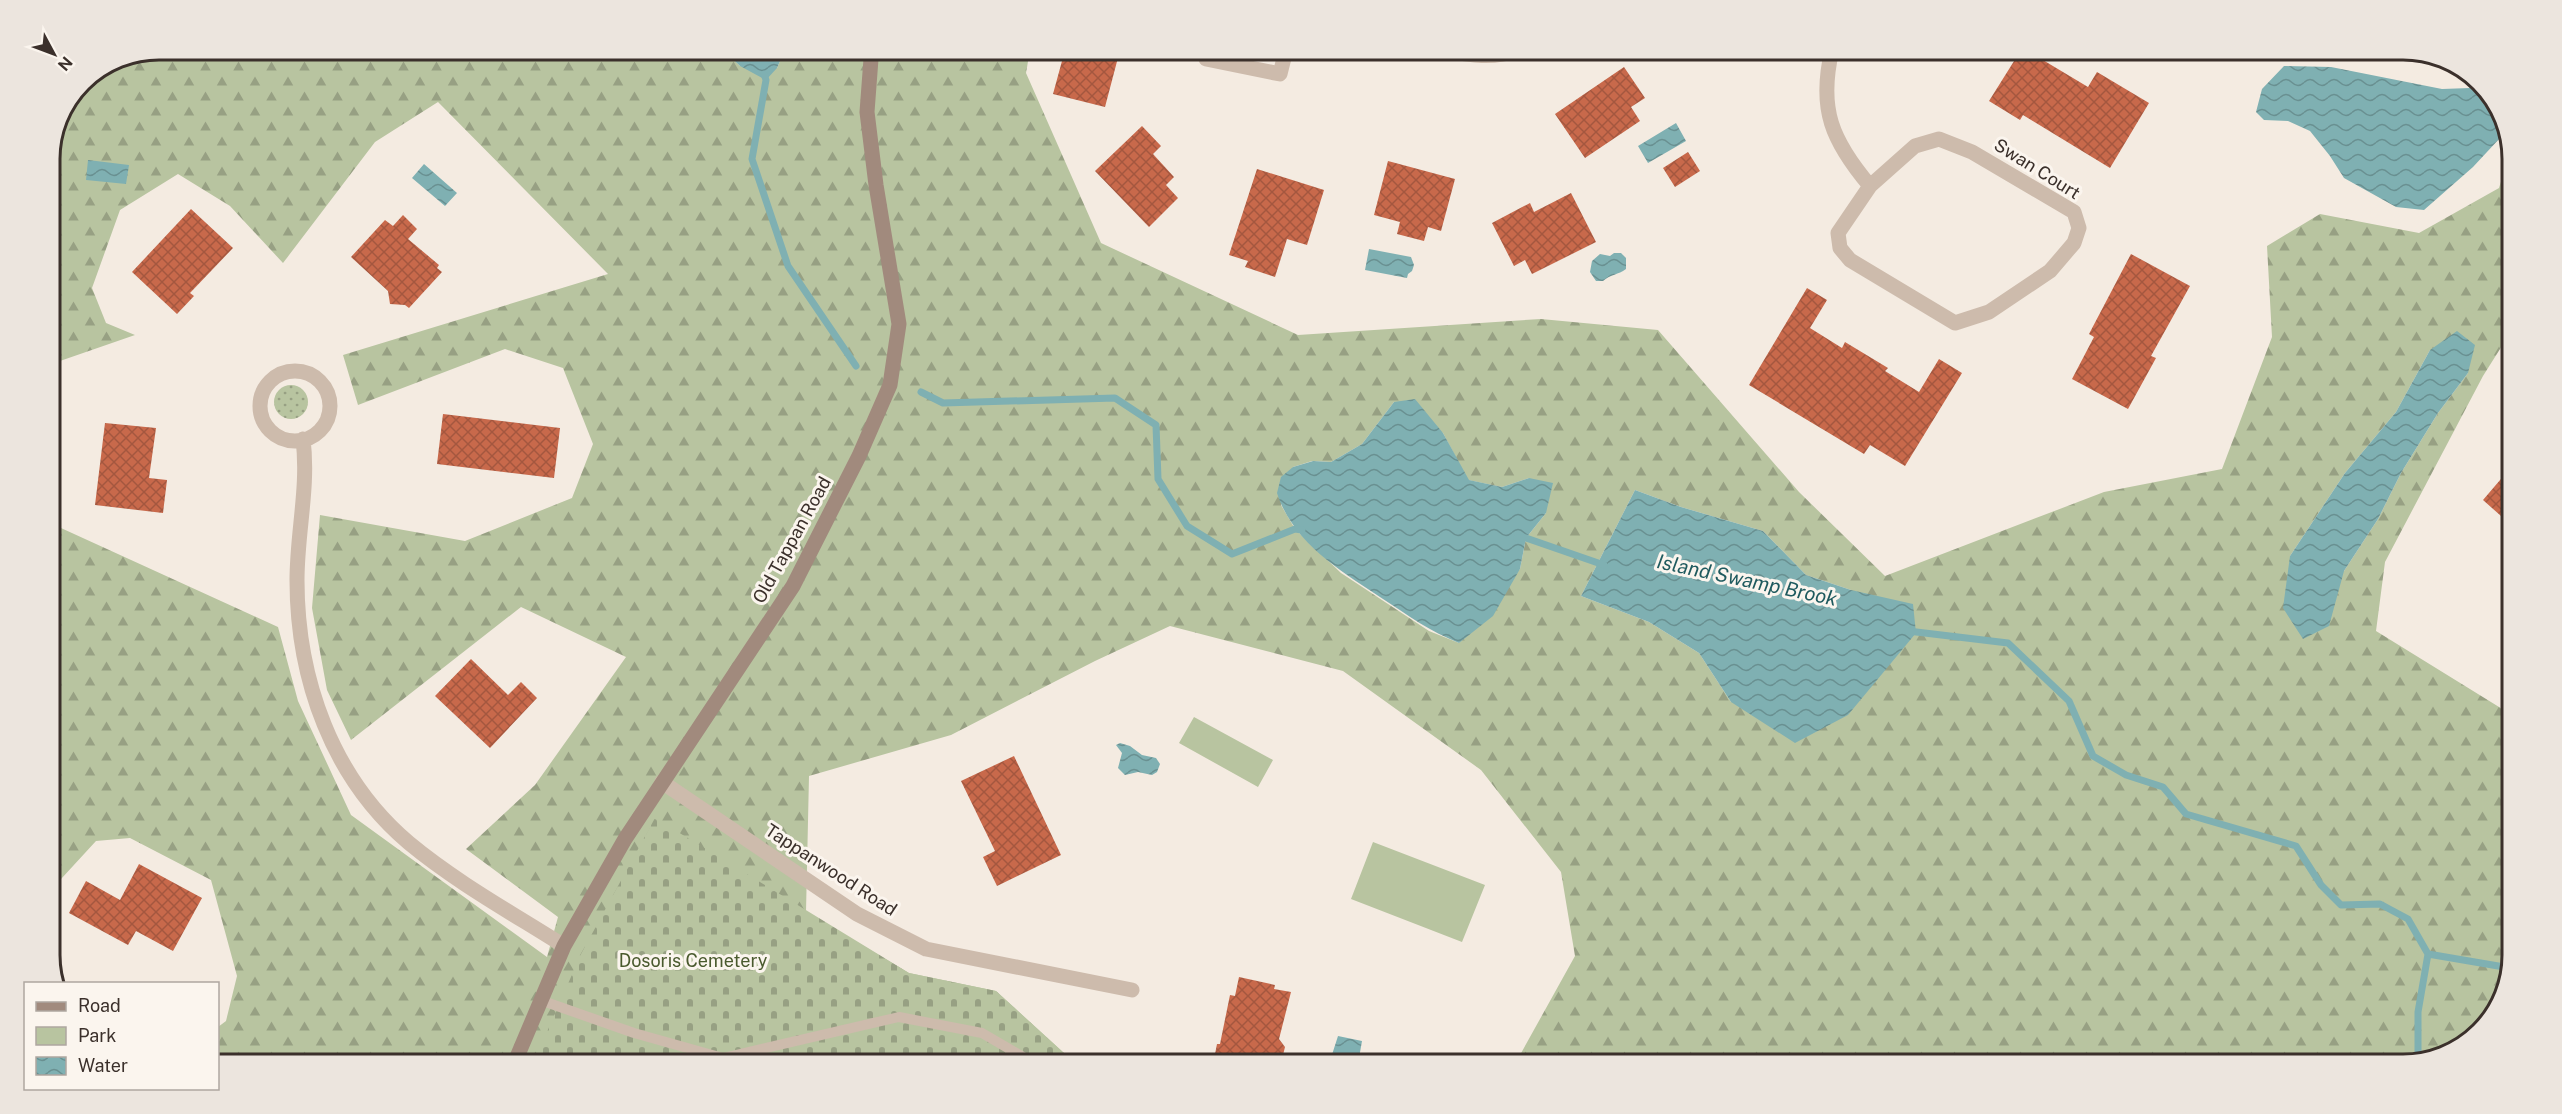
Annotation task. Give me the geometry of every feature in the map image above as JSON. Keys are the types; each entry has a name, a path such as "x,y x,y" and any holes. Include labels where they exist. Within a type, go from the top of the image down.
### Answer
{"street":[{"name":"Old Tappan Road","path":"518,1054 564,946 625,839 793,586 859,456 890,385 899,324 876,185 867,112 872,60"},
{"path":"1211,60 1280,75 1284,60"},
{"path":"1829,60 1826,72 1825,105 1847,159 1870,186"},
{"name":"Swan Court","path":"1940,139 1972,152 2074,212 2079,228 2074,243 2050,271 1989,312 1955,323 1850,260 1840,248 1838,233 1870,186 1915,146 1940,139"},
{"path":"293,370 315,377 328,395 330,406 328,418 322,428 303,440 280,437 264,421 260,411 265,388 272,379 293,370"},
{"path":"303,440 306,485 297,579 300,636 314,702 341,762 366,800 409,842 464,883 564,946"},
{"name":"Tappanwood Road","path":"662,782 857,914 926,950 1132,990"}],"lane":[{"path":"540,1000 634,1033 709,1054"},
{"path":"740,1054 899,1017 982,1033 1017,1054"}],"green space":[{"path":"159,60 734,60 740,66 777,68 781,60 1028,60 1026,73 1101,243 1298,335 1541,319 1658,330 1799,492 1885,576 2104,492 2222,469 2272,337 2267,246 2320,214 2419,233 2499,188 2502,178 2502,346 2483,376 2385,562 2376,631 2502,709 2502,955 2500,974 2485,1010 2468,1029 2447,1044 2416,1053 1521,1054 1575,956 1561,872 1481,770 1343,671 1170,626 1095,661 951,735 809,776 806,912 909,973 996,991 1065,1054 219,1054 219,1026 226,1021 237,976 211,880 130,838 96,841 60,880 60,528 278,627 298,701 351,815 547,957 558,917 466,849 535,785 626,657 521,607 351,740 327,690 312,608 320,515 465,541 572,498 593,444 563,368 505,349 358,405 343,355 608,274 438,102 375,142 283,263 230,206 178,174 120,210 92,288 106,323 135,335 60,361 60,153 63,134 70,115 81,99 110,73 127,65","holes":["2430,350 2468,373 2438,413 2401,473 2378,519 2344,571 2290,556 2345,473 2396,412","1394,402 1443,433 1468,480 1502,487 1529,478 1546,513 1526,538 1520,569 1459,643 1429,631 1341,573 1295,529 1281,505 1293,467 1312,461 1331,462 1362,444","1635,490 1681,507 1763,531 1806,575 1851,590 1731,702 1699,653 1649,622 1581,596"]},
{"path":"291,385 303,390 308,402 303,414 291,419 279,414 274,402 279,390"},
{"path":"1194,717 1273,760 1258,787 1179,743"},
{"name":"Dosoris Cemetery","path":"655,818 909,973 996,991 1065,1054 537,1054 581,954"},
{"path":"1373,842 1485,885 1462,942 1351,899"}],"water":[{"path":"734,60 781,60 777,68 766,80"},
{"path":"2284,66 2331,67 2442,89 2470,88 2489,110 2500,138 2473,167 2424,210 2396,207 2344,178 2310,131 2288,121 2264,120 2256,112 2262,89"},
{"path":"1676,123 1686,141 1648,163 1638,146"},
{"path":"88,160 129,165 126,184 86,180"},
{"path":"424,164 457,193 445,206 412,178"},
{"path":"1369,249 1411,257 1414,265 1412,271 1407,278 1365,270"},
{"path":"1614,253 1621,253 1626,258 1626,269 1603,281 1596,281 1590,272 1592,261 1600,254 1610,256"},
{"path":"2457,331 2475,345 2468,373 2438,413 2401,473 2378,519 2344,571 2329,626 2303,639 2283,608 2290,556 2345,473 2396,412 2430,350"},
{"path":"1415,399 1443,433 1469,480 1502,487 1529,478 1553,483 1546,513 1526,538 1520,569 1493,616 1459,643 1411,617 1351,578 1320,554 1294,527 1277,493 1281,477 1293,467 1313,461 1331,462 1362,444 1394,402"},
{"path":"1635,490 1681,507 1763,531 1806,575 1851,590 1913,604 1916,633 1848,715 1795,743 1731,702 1699,653 1649,622 1581,596"},
{"path":"1120,743 1130,746 1142,755 1156,758 1160,764 1157,772 1152,775 1138,772 1125,775 1118,768 1122,753 1116,745"},
{"path":"1338,1036 1362,1041 1360,1054 1332,1054"}],"building":[{"path":"1062,60 1117,60 1105,107 1053,94"},
{"path":"2015,60 2043,60 2088,87 2097,72 2149,103 2110,168 2023,115 2020,120 1989,101"},
{"path":"1624,67 1645,98 1631,107 1640,121 1585,158 1555,114"},
{"path":"1142,126 1161,146 1153,154 1174,177 1166,185 1178,198 1149,227 1095,171"},
{"path":"1688,152 1700,171 1675,187 1663,168"},
{"path":"1388,161 1455,179 1441,231 1428,227 1424,241 1397,234 1400,222 1374,215"},
{"path":"1257,169 1324,190 1307,245 1287,239 1275,277 1245,267 1248,261 1229,255"},
{"path":"1571,193 1596,242 1532,274 1525,260 1514,266 1492,223 1530,203 1534,212"},
{"path":"191,209 233,248 190,293 194,296 177,314 132,272"},
{"path":"403,215 417,229 408,239 439,265 437,268 442,272 409,308 405,305 390,304 388,291 351,257 385,220 393,226"},
{"path":"2131,254 2190,286 2151,356 2156,358 2128,409 2072,379 2094,337 2089,334"},
{"path":"1807,288 1827,300 1810,328 1842,348 1845,342 1888,368 1885,371 1919,392 1939,359 1962,373 1905,466 1870,445 1864,454 1749,385"},
{"path":"443,414 560,428 554,478 437,464"},
{"path":"105,423 156,428 149,478 167,480 163,513 95,505"},
{"path":"2502,478 2501,516 2483,500"},
{"path":"471,659 508,695 521,682 537,698 490,748 435,696"},
{"path":"1014,756 1061,855 997,886 983,857 995,851 961,781"},
{"path":"139,864 202,898 173,951 136,931 128,945 69,913 86,881 120,900"},
{"path":"1239,977 1275,985 1274,989 1291,992 1279,1039 1285,1047 1283,1054 1215,1054 1217,1044 1220,1044 1230,995 1235,996"}],"waterway":[{"name":"Island Swamp Brook","path":"764,74 766,80 752,159 788,266 856,366"},
{"name":"Island Swamp Brook","path":"921,392 943,403 1115,398 1156,425 1158,479 1187,526 1232,554 1295,529 1302,530"},
{"name":"Island Swamp Brook","path":"1517,538 1526,538 1604,565"},
{"name":"Island Swamp Brook","path":"1908,631 2008,643 2069,701 2093,756 2126,775 2163,787 2186,814 2296,846 2321,885 2341,905 2380,904 2408,919 2428,954 2418,1012 2418,1053"},
{"path":"2428,954 2501,966"}]}
